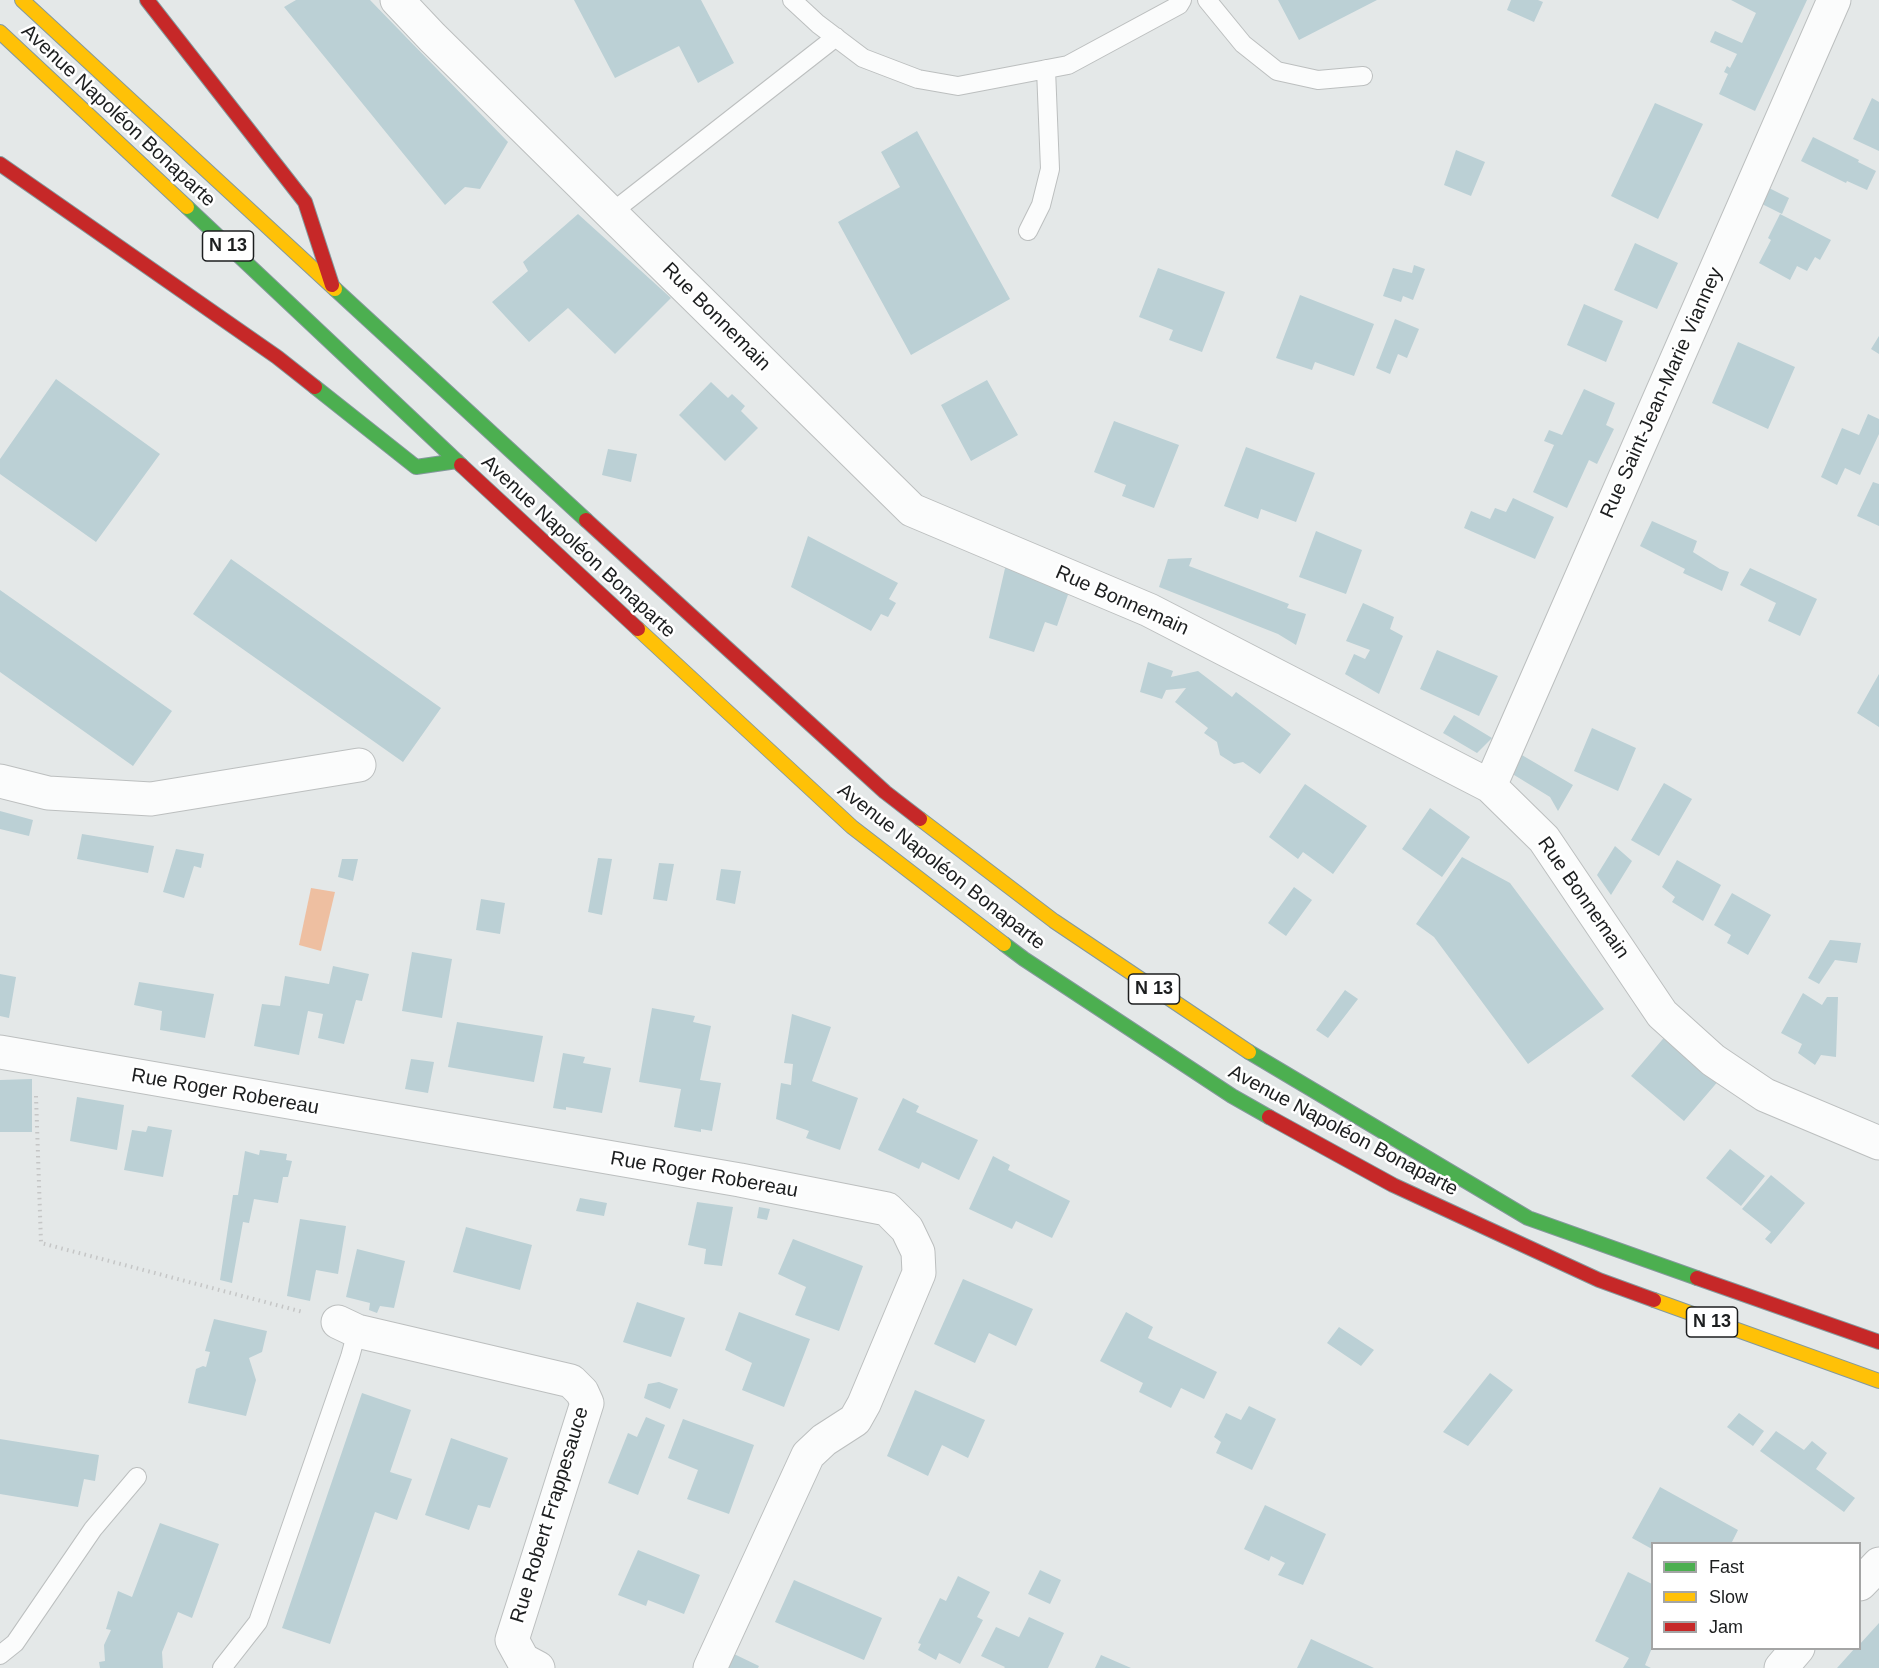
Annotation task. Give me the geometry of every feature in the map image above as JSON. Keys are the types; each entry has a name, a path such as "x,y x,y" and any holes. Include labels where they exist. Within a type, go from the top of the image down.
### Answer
{"main road":[{"name":"Avenue Napoléon Bonaparte","path":"22,0 885,792 1054,921 1229,1040 1528,1218 1879,1342"},
{"path":"147,0 305,202 333,286"},
{"name":"Avenue Napoléon Bonaparte","path":"0,32 457,461 852,827 1044,972 1232,1096 1393,1185 1599,1280 1879,1381"},
{"path":"0,164 277,357 416,467 457,461"}],"street":[{"name":"Rue Bonnemain","path":"398,0 912,510 1149,610 1490,786 1544,838 1662,1014 1713,1060 1765,1095 1879,1143"},
{"name":"Rue Saint-Jean-Marie Vianney","path":"1490,786 1833,0"},
{"path":"0,781 48,793 151,799 359,765"},
{"name":"Rue Roger Robereau","path":"0,1052 35,1060 728,1178 887,1209 906,1229 918,1252 919,1273 864,1404 855,1420 824,1440 808,1455 710,1668"},
{"name":"Rue Robert Frappesauce","path":"347,1326 571,1381 582,1392 587,1403 512,1640 523,1660 538,1668"},
{"path":"1861,1583 1879,1564"},
{"path":"1781,1668 1796,1650"}],"lane":[{"path":"792,0 863,58 918,79 958,86 1068,65 1179,5 1182,0"},
{"path":"1207,0 1244,44 1277,71 1318,80 1363,76"},
{"path":"611,213 836,37"},
{"path":"1028,231 1041,205 1050,169 1046,69"},
{"path":"222,1668 258,1622 350,1357 347,1326"},
{"path":"0,1655 15,1643 93,1529 138,1477"}],"path":[{"path":"35,1060 41,1243 347,1326"}],"shaded area":[{"path":"311,888 335,892 321,951 299,945"}],"building":[{"path":"296,0 370,0 508,142 480,189 465,187 445,205 284,7"},
{"path":"574,0 701,0 734,63 698,83 679,46 615,78"},
{"path":"1278,0 1377,0 1299,40"},
{"path":"1511,0 1543,2 1534,22 1507,10"},
{"path":"1731,0 1807,0 1755,111 1719,94 1728,74 1724,72 1727,66 1730,68 1737,54 1710,42 1715,31 1742,43 1756,13"},
{"path":"1872,98 1879,102 1879,151 1853,139"},
{"path":"1655,103 1703,124 1658,219 1611,196"},
{"path":"917,131 1010,299 911,355 838,222 900,187 881,152"},
{"path":"1813,137 1876,171 1867,190 1847,181 1846,183 1801,161"},
{"path":"1456,150 1485,162 1471,196 1444,185"},
{"path":"1765,186 1789,198 1782,214 1758,202"},
{"path":"578,214 671,298 615,354 568,308 529,342 492,302 528,271 523,262"},
{"path":"1780,214 1831,240 1820,260 1815,257 1807,271 1797,266 1790,280 1759,263 1771,240 1768,238"},
{"path":"1635,243 1678,263 1657,309 1614,290"},
{"path":"1414,265 1425,269 1413,300 1403,296 1401,302 1383,296 1393,268 1412,273"},
{"path":"1158,268 1225,292 1202,352 1169,340 1173,330 1139,317"},
{"path":"1300,295 1374,324 1354,376 1315,362 1312,370 1276,358"},
{"path":"1584,304 1623,321 1606,362 1567,345"},
{"path":"1395,319 1419,329 1407,358 1398,354 1390,374 1376,368"},
{"path":"1879,336 1879,354 1871,349"},
{"path":"1738,342 1795,367 1768,429 1712,403"},
{"path":"56,379 160,454 96,542 0,474 0,459"},
{"path":"987,380 1018,435 971,461 941,405"},
{"path":"711,382 728,398 732,394 745,406 741,411 758,428 725,461 679,415"},
{"path":"1584,389 1615,403 1606,425 1614,429 1597,464 1589,460 1567,508 1533,492 1554,445 1544,441 1549,430 1562,435"},
{"path":"1868,414 1879,419 1879,434 1860,475 1845,468 1837,485 1821,477 1842,428 1859,435"},
{"path":"1114,421 1179,445 1154,508 1122,496 1126,485 1094,472"},
{"path":"1246,447 1315,473 1296,522 1261,509 1258,519 1224,506"},
{"path":"608,449 637,454 631,482 602,475"},
{"path":"1873,482 1879,484 1879,526 1857,516"},
{"path":"1513,498 1554,517 1535,559 1464,528 1471,511 1490,519 1495,508 1506,512"},
{"path":"1652,521 1697,541 1693,552 1729,572 1722,591 1683,573 1685,569 1640,546"},
{"path":"1316,531 1362,550 1346,594 1299,577"},
{"path":"808,536 898,583 889,599 896,603 888,617 881,614 871,631 791,587"},
{"path":"1192,558 1189,566 1289,604 1287,608 1306,614 1296,645 1278,634 1159,587 1168,559"},
{"path":"231,559 441,708 403,762 193,614"},
{"path":"1006,564 1070,589 1057,626 1045,622 1034,652 989,638"},
{"path":"1750,568 1817,599 1800,636 1768,621 1776,603 1740,585"},
{"path":"0,590 172,711 133,766 0,672"},
{"path":"1363,603 1394,617 1390,629 1403,636 1379,694 1345,674 1354,654 1365,659 1370,650 1346,641"},
{"path":"1437,650 1498,676 1479,716 1420,689"},
{"path":"1148,662 1173,671 1171,677 1198,671 1232,697 1236,692 1291,734 1260,774 1243,762 1234,764 1220,755 1217,742 1204,733 1208,728 1175,702 1186,688 1166,690 1162,699 1140,692"},
{"path":"1879,674 1879,727 1857,713"},
{"path":"1454,715 1492,738 1477,753 1443,733"},
{"path":"1592,728 1636,748 1618,791 1574,771"},
{"path":"1515,751 1573,785 1558,811 1550,797 1506,770"},
{"path":"1664,783 1692,799 1659,856 1631,840"},
{"path":"1305,784 1367,826 1333,874 1303,852 1298,859 1269,837"},
{"path":"1430,808 1470,837 1442,877 1402,849"},
{"path":"0,811 33,820 29,836 0,829"},
{"path":"82,834 154,846 148,873 77,859"},
{"path":"1615,846 1632,861 1611,895 1597,875"},
{"path":"176,849 204,854 201,868 194,866 184,898 163,892"},
{"path":"1462,857 1510,883 1604,1009 1528,1064 1434,937 1416,924"},
{"path":"598,858 612,859 602,915 588,912"},
{"path":"342,859 358,859 353,881 338,877"},
{"path":"1677,860 1721,885 1703,921 1672,902 1675,897 1662,887"},
{"path":"659,863 674,864 667,901 653,899"},
{"path":"721,869 741,871 735,904 716,900"},
{"path":"1294,887 1312,900 1286,936 1268,923"},
{"path":"1732,893 1771,915 1748,955 1727,943 1731,935 1714,925"},
{"path":"481,899 505,903 500,934 476,930"},
{"path":"1830,940 1861,943 1857,963 1835,960 1819,984 1808,978"},
{"path":"412,952 452,959 442,1018 402,1011"},
{"path":"333,966 369,974 362,1001 356,1000 344,1044 318,1038 323,1014 308,1011 299,1055 254,1046 262,1004 280,1006 285,976 329,984"},
{"path":"0,974 16,977 9,1018 0,1016"},
{"path":"139,982 214,994 205,1038 160,1030 162,1011 134,1005"},
{"path":"1345,990 1358,999 1328,1038 1316,1030"},
{"path":"1803,993 1822,1005 1827,997 1838,997 1836,1057 1821,1055 1815,1065 1798,1053 1802,1044 1781,1033"},
{"path":"652,1008 695,1016 693,1022 711,1026 700,1080 721,1083 712,1131 701,1129 701,1132 674,1127 681,1089 639,1082"},
{"path":"792,1014 831,1027 812,1081 858,1098 840,1150 806,1138 809,1131 776,1119 781,1083 791,1085 793,1064 784,1063"},
{"path":"457,1022 543,1036 534,1082 448,1067"},
{"path":"1668,1033 1720,1079 1684,1121 1631,1076"},
{"path":"563,1053 585,1057 583,1063 611,1068 602,1113 566,1107 566,1110 553,1108"},
{"path":"411,1059 434,1062 428,1093 405,1089"},
{"path":"32,1079 32,1132 0,1132 0,1080"},
{"path":"77,1097 124,1105 117,1150 70,1141"},
{"path":"903,1098 919,1106 916,1112 978,1140 959,1180 922,1162 919,1169 878,1150"},
{"path":"148,1126 172,1130 163,1177 124,1170 132,1130 146,1132"},
{"path":"1730,1149 1765,1176 1741,1206 1706,1178"},
{"path":"260,1150 287,1154 286,1160 292,1161 288,1177 283,1177 278,1203 254,1199 249,1223 243,1222 232,1283 220,1280 233,1195 238,1195 245,1151 259,1155"},
{"path":"993,1156 1010,1165 1008,1170 1070,1201 1052,1238 1016,1221 1012,1229 969,1209"},
{"path":"1771,1175 1805,1203 1771,1244 1765,1239 1771,1232 1742,1209"},
{"path":"580,1198 607,1203 604,1216 576,1211"},
{"path":"697,1202 733,1207 722,1266 704,1264 706,1249 688,1245"},
{"path":"759,1207 770,1209 767,1220 757,1218"},
{"path":"300,1219 346,1226 338,1274 316,1270 310,1301 287,1296"},
{"path":"466,1227 532,1245 520,1290 453,1272"},
{"path":"793,1239 863,1266 839,1331 795,1315 806,1287 778,1274"},
{"path":"357,1249 405,1261 394,1308 380,1306 377,1313 369,1310 370,1303 346,1297"},
{"path":"963,1279 1033,1309 1016,1346 989,1333 975,1363 934,1344"},
{"path":"637,1302 685,1318 671,1357 623,1342"},
{"path":"739,1312 810,1339 784,1407 742,1390 752,1363 725,1350"},
{"path":"1126,1312 1153,1327 1148,1338 1217,1372 1204,1399 1181,1388 1171,1408 1139,1392 1143,1383 1100,1361"},
{"path":"214,1319 267,1331 262,1352 249,1358 256,1380 246,1416 188,1403 196,1369 206,1367 210,1352 205,1351"},
{"path":"1339,1327 1374,1350 1361,1366 1327,1343"},
{"path":"1490,1373 1513,1390 1468,1446 1443,1432"},
{"path":"659,1382 678,1389 670,1409 644,1398 648,1384"},
{"path":"915,1390 985,1420 968,1458 942,1445 928,1476 887,1456"},
{"path":"362,1393 411,1410 390,1472 412,1479 397,1520 375,1512 330,1644 282,1628"},
{"path":"1249,1406 1276,1419 1252,1470 1216,1453 1221,1442 1214,1437 1226,1413 1241,1420"},
{"path":"1739,1413 1764,1431 1753,1446 1727,1427"},
{"path":"646,1417 665,1425 638,1495 608,1483 628,1433 637,1437"},
{"path":"683,1419 754,1445 729,1514 687,1499 698,1470 668,1458"},
{"path":"1776,1431 1804,1450 1812,1441 1827,1453 1816,1469 1855,1498 1844,1512 1760,1451"},
{"path":"451,1438 508,1458 490,1508 478,1505 469,1530 425,1515"},
{"path":"0,1439 99,1455 95,1481 84,1479 78,1507 0,1494"},
{"path":"1660,1487 1738,1530 1732,1542 1651,1542 1651,1548 1632,1538"},
{"path":"1265,1505 1326,1534 1303,1585 1278,1575 1285,1563 1271,1556 1269,1561 1244,1549"},
{"path":"160,1523 219,1544 192,1618 178,1612 162,1652 163,1668 100,1668 99,1662 105,1661 104,1645 111,1630 106,1629 118,1591 132,1597"},
{"path":"638,1550 700,1575 684,1614 648,1600 646,1606 618,1595"},
{"path":"1040,1570 1061,1580 1050,1604 1028,1594"},
{"path":"1628,1572 1651,1584 1651,1650 1645,1665 1651,1668 1623,1668 1629,1658 1595,1641"},
{"path":"958,1576 990,1592 977,1617 983,1620 960,1664 939,1653 936,1660 918,1650 921,1644 918,1643 940,1598 946,1601"},
{"path":"794,1580 882,1618 864,1660 775,1622"},
{"path":"1029,1617 1064,1633 1048,1668 1004,1668 981,1656 996,1627 1019,1637"},
{"path":"1879,1623 1879,1668 1837,1668 1853,1650 1861,1650 1861,1643"},
{"path":"1311,1639 1374,1668 1297,1668"},
{"path":"734,1654 759,1666 758,1668 728,1668"},
{"path":"1101,1655 1131,1668 1095,1668"}],"traffic: fast":[{"path":"187,207 461,465"},
{"path":"335,289 586,520"},
{"path":"315,387 416,467 457,461"},
{"path":"1004,944 1232,1096 1269,1117"},
{"path":"1249,1052 1528,1218 1697,1278"}],"traffic: slow":[{"path":"22,0 335,289"},
{"path":"0,32 187,207"},
{"path":"638,629 852,827 1004,944"},
{"path":"920,819 1054,921 1249,1052"},
{"path":"1654,1300 1879,1381"}],"traffic: jam":[{"path":"147,0 305,202 332,285"},
{"path":"0,164 277,357 315,387"},
{"path":"461,465 638,629"},
{"path":"586,520 885,792 920,819"},
{"path":"1269,1117 1393,1185 1599,1280 1654,1300"},
{"path":"1697,1278 1879,1342"}]}
